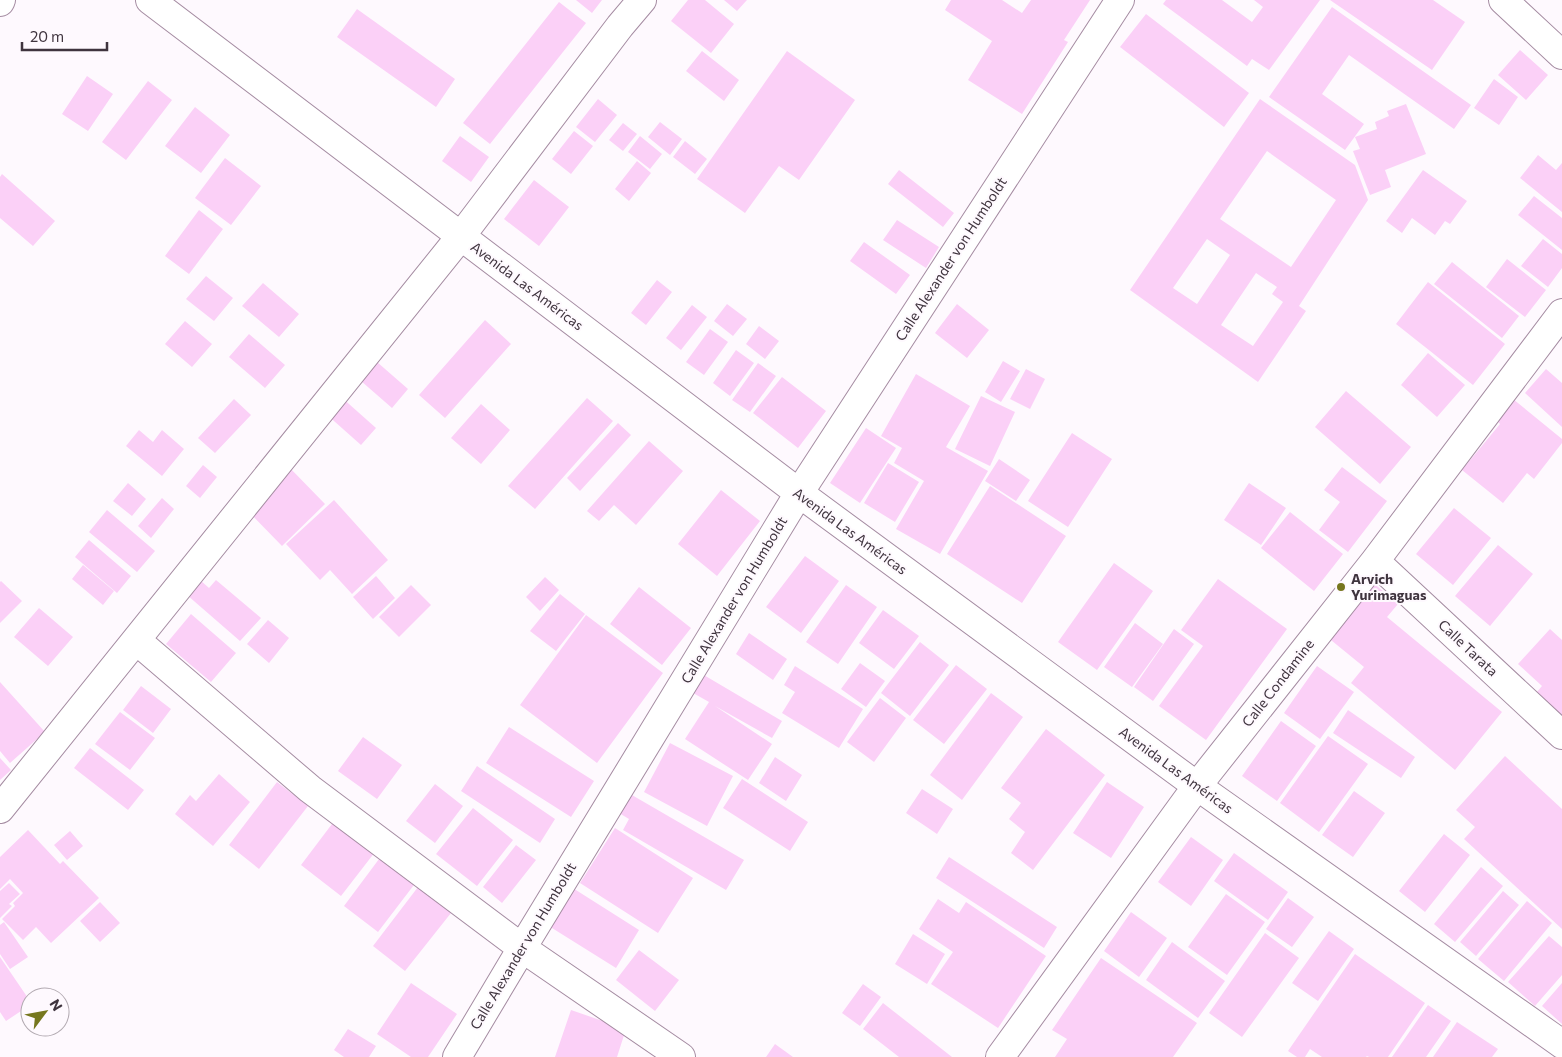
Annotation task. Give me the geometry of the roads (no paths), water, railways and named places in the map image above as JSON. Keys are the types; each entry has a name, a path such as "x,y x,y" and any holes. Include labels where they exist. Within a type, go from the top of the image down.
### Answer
{"street":[{"name":"Avenida Las Américas","path":"150,0 799,493 1197,786 1562,1044"},
{"path":"0,809 461,236 620,26 642,0"},
{"name":"Calle Alexander von Humboldt","path":"457,1057 799,493 1120,0"},
{"path":"1503,0 1562,55"},
{"name":"Calle Condamine","path":"1000,1057 1197,786 1375,561 1562,313"},
{"name":"Calle Tarata","path":"1375,561 1562,735"},
{"path":"136,640 310,789 522,948 681,1057"}],"place":[{"name":"Arvich Yurimaguas","path":"1341,587"}]}
